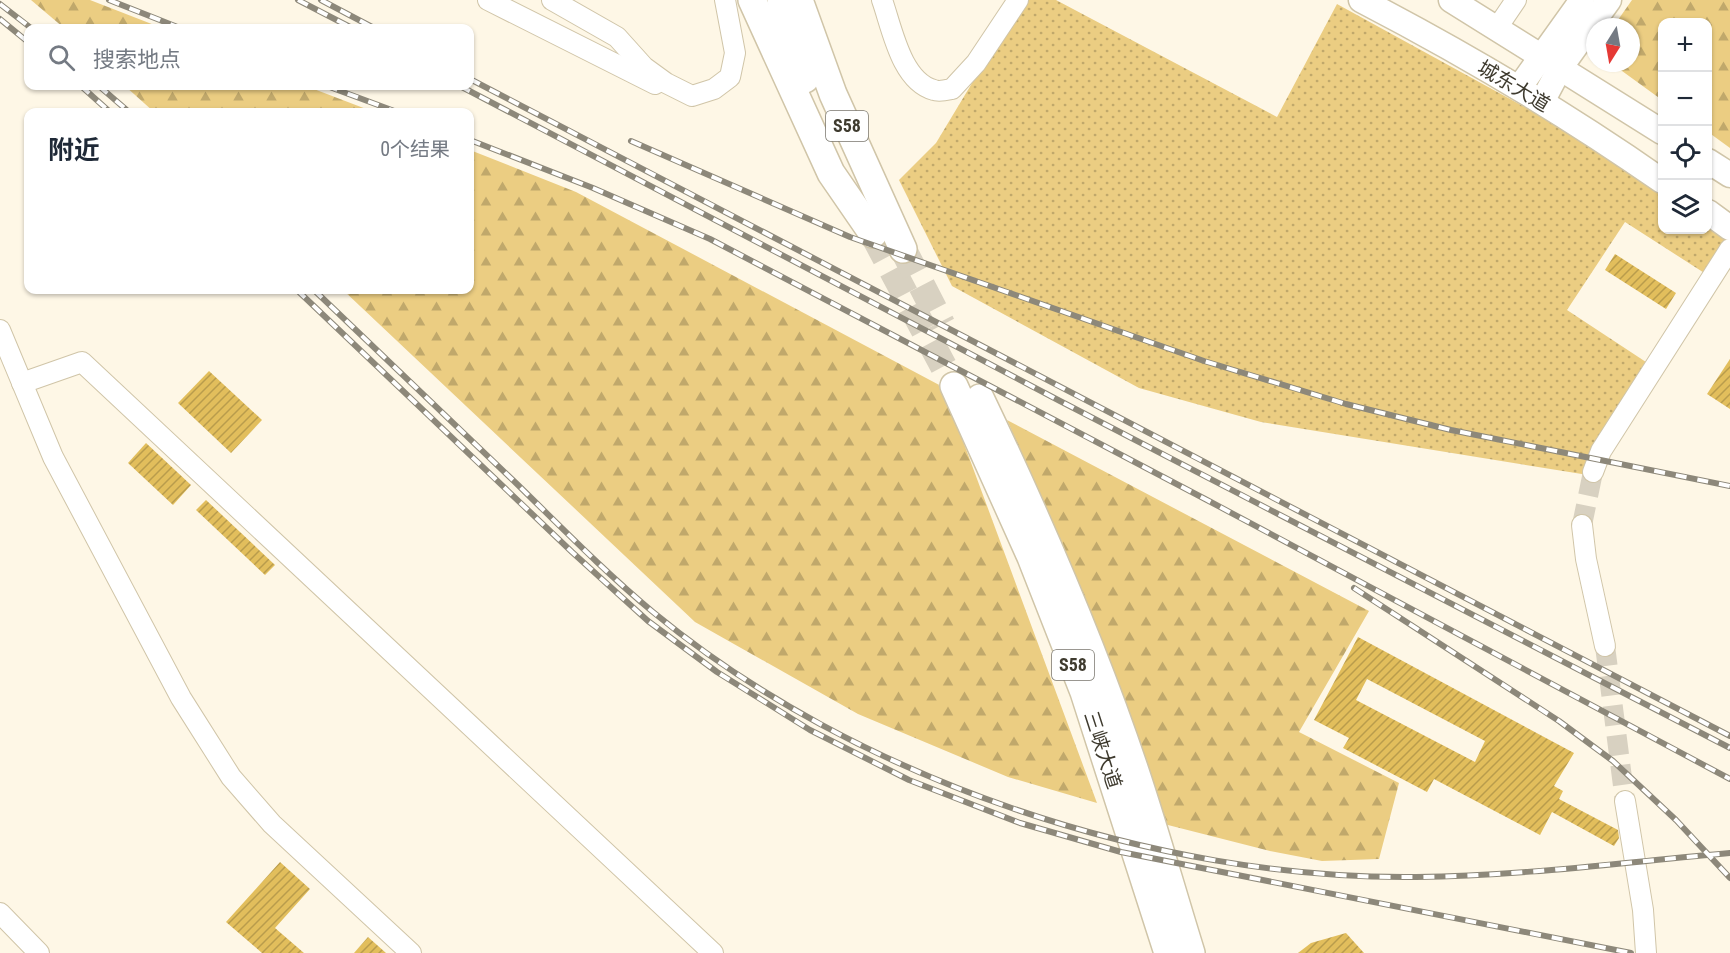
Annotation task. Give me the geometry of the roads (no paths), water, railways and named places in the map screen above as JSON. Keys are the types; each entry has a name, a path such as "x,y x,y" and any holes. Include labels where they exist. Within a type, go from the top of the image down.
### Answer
{"highway":[{"name":"S58","path":"752,0 831,173 873,234 806,83 781,0"},
{"name":"S58","path":"800,0 833,94 903,249"},
{"name":"三峡大道","path":"954,386 1030,557 1084,692 1168,953"},
{"name":"三峡大道","path":"980,398 1030,504 1099,675 1135,771 1191,953"}],"main road":[{"name":"城东大道","path":"1361,0 1519,88 1660,180"},
{"name":"城东大道","path":"1451,0 1658,129"},
{"path":"1542,102 1551,62 1582,0"},
{"path":"1519,88 1551,62 1608,0"},
{"path":"1712,164 1730,175"},
{"path":"1712,215 1730,228"}],"street":[{"path":"488,0 629,72 664,88 692,96 714,89 730,77 735,54 725,0"},
{"path":"552,0 617,37 644,67 666,83 692,96"},
{"path":"882,0 905,63 916,81 935,91 952,89 976,63 1018,0"},
{"path":"1497,28 1516,0"},
{"path":"1593,471 1601,451 1730,249"},
{"path":"0,330 53,457 182,698 231,777 272,824 411,953"},
{"path":"22,383 81,362 713,953"},
{"path":"1582,525 1586,559 1605,646"},
{"path":"1625,801 1643,910 1646,953"},
{"path":"0,913 39,953"}],"tunnel":[{"path":"873,234 954,386"},
{"path":"903,249 942,325"},
{"path":"1582,525 1593,472"},
{"path":"1605,646 1625,801"}],"railway":[{"path":"109,0 170,24"},
{"path":"298,0 344,24"},
{"path":"321,0 366,24"},
{"path":"0,4 26,24"},
{"path":"0,19 24,39"},
{"path":"474,81 1730,736"},
{"path":"85,90 106,108"},
{"path":"104,90 124,108"},
{"path":"338,90 386,108"},
{"path":"468,90 1060,401 1730,748"},
{"path":"631,141 850,237 1204,361 1346,404 1451,430 1730,486"},
{"path":"474,142 593,188 710,239 1207,500 1730,779"},
{"path":"301,294 572,552 648,621 717,672 810,730 909,780 1020,823 1121,852 1631,953"},
{"path":"318,294 601,566 653,612 733,671 821,724 914,770 1012,808 1113,839 1215,860 1317,873 1416,877 1455,876 1730,853"},
{"path":"1354,588 1559,721 1613,761 1676,820 1730,878"}]}
